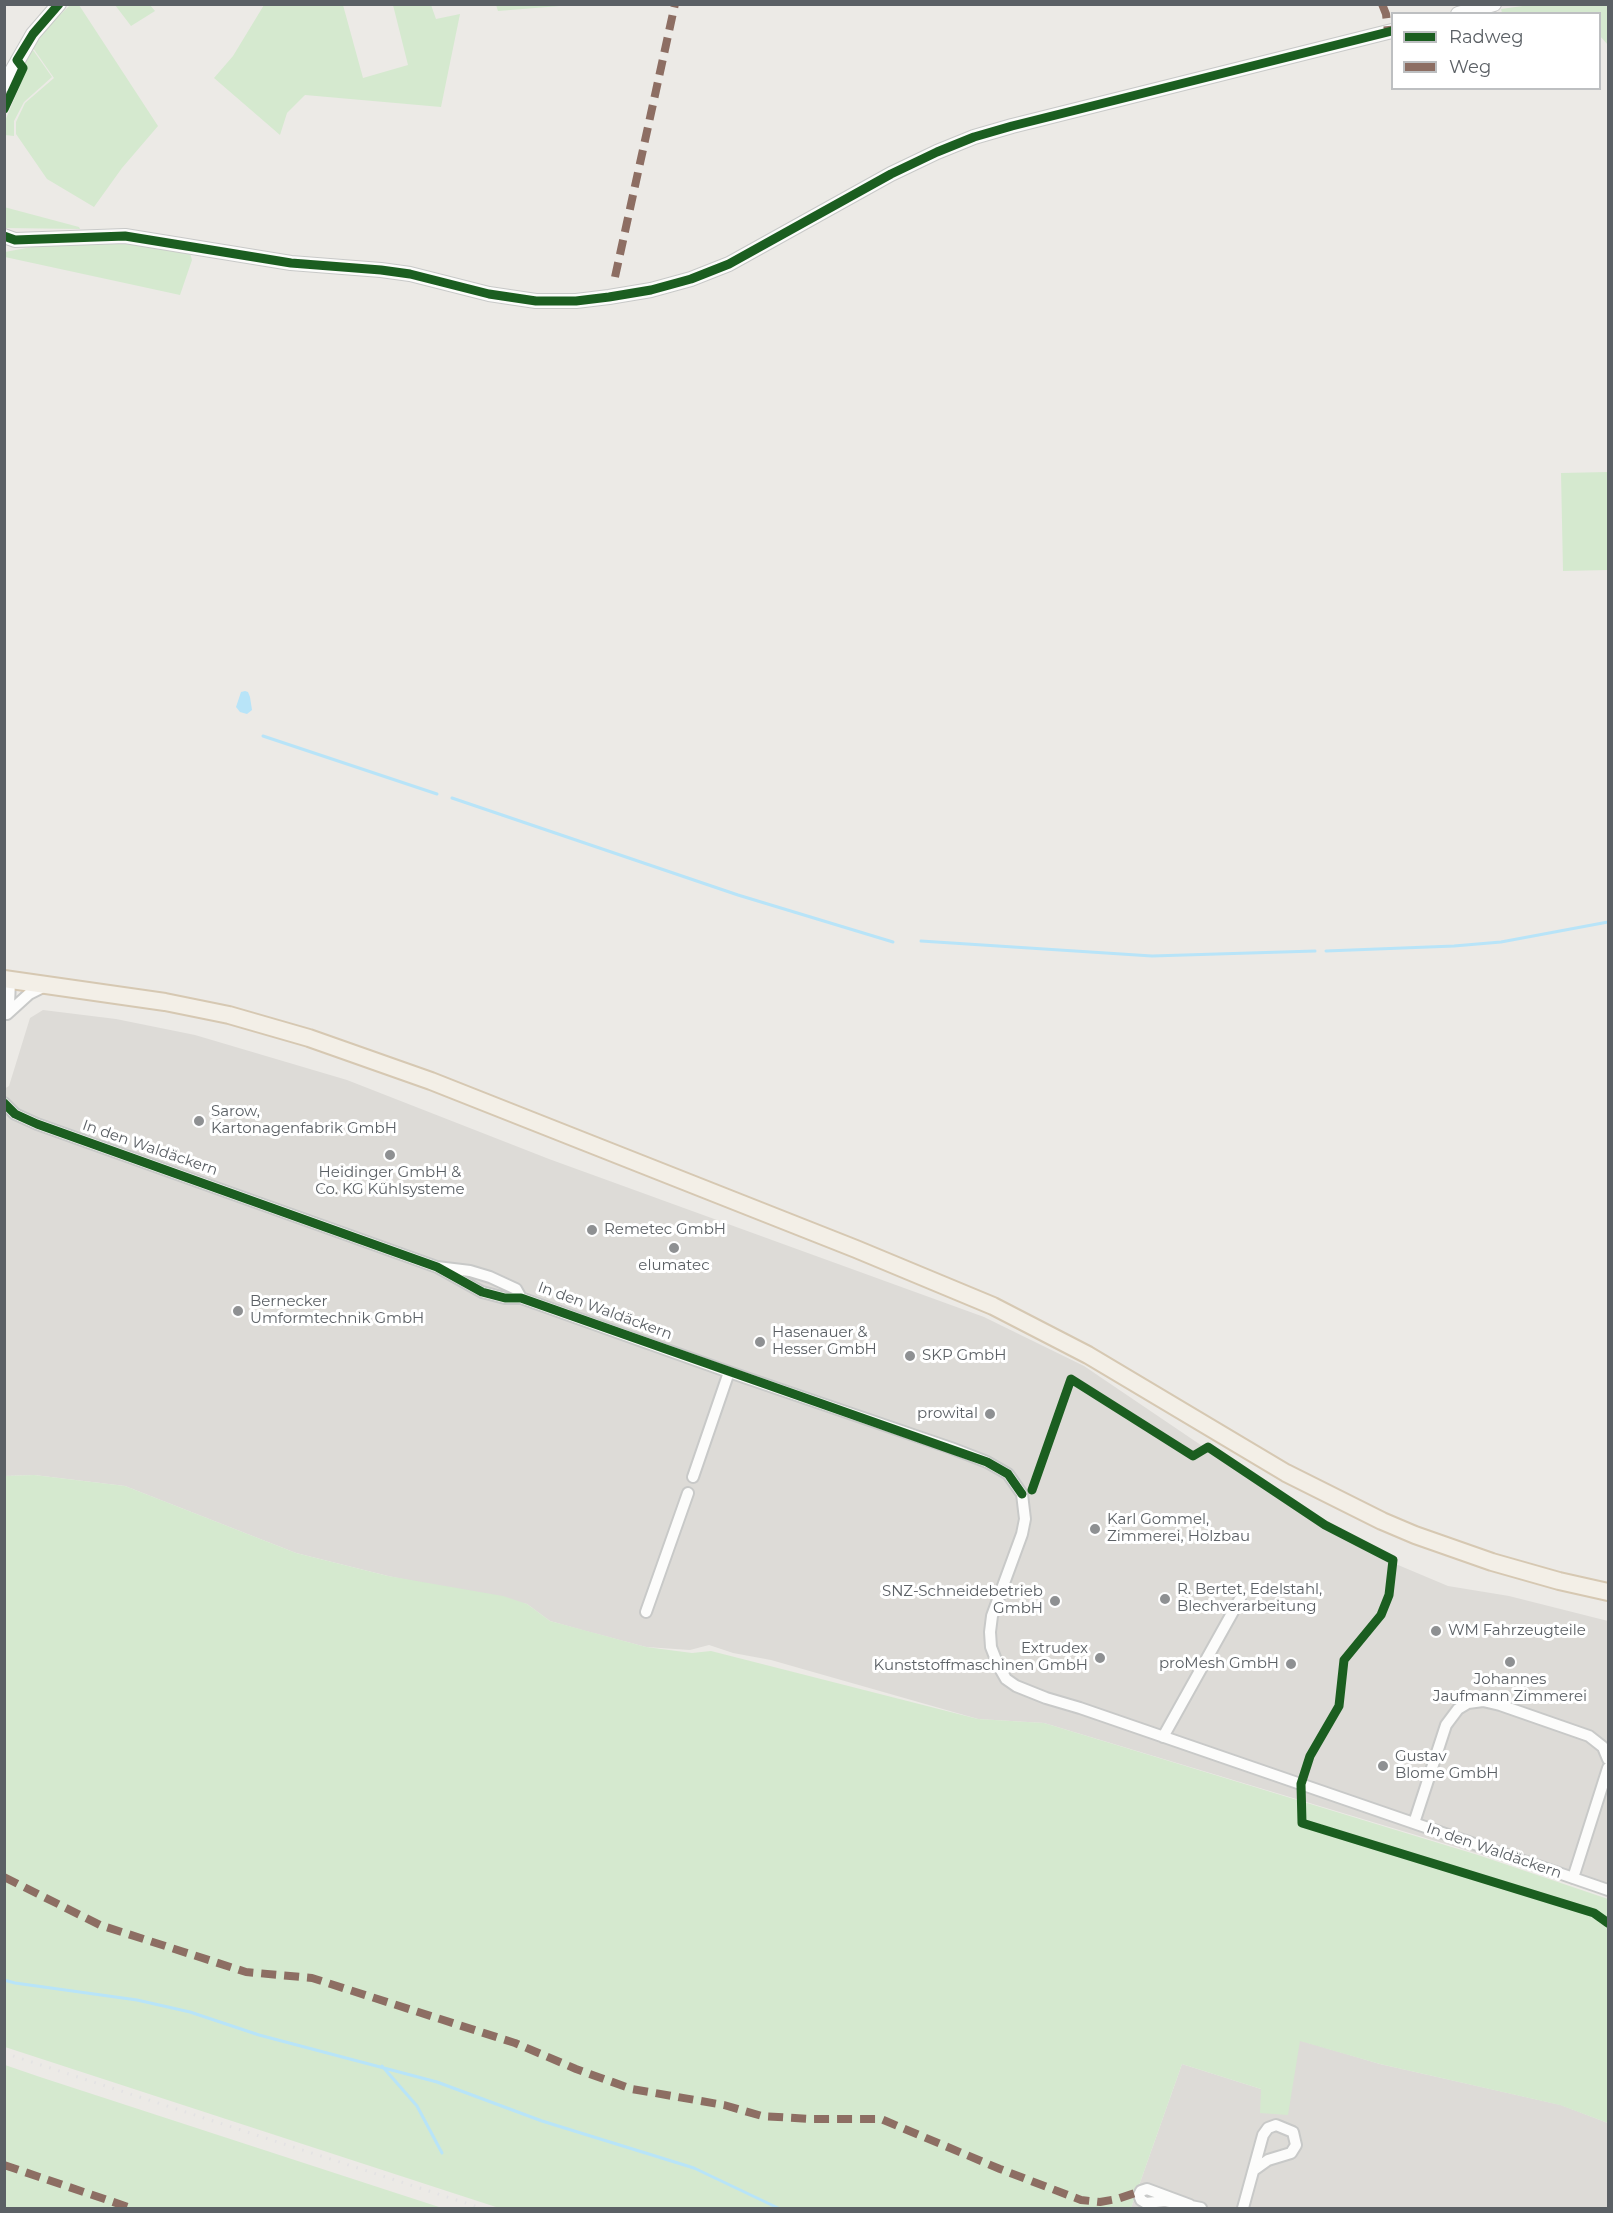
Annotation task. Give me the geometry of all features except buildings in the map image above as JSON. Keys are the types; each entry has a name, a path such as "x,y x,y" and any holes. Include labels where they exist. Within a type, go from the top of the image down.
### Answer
{"main road":[{"path":"6,983 165,1002 229,1015 327,1044 453,1090 856,1248 993,1306 1088,1355 1286,1473 1382,1521 1492,1562 1608,1592"}],"street":[{"path":"4,85 33,34 59,4"},
{"path":"1465,12 1494,4"},
{"path":"8,240 125,236 291,262 410,274 489,294 536,301 576,301 609,297 651,290 691,279 729,264 891,174 974,137 1391,31"},
{"path":"6,983 9,1005 6,1017"},
{"path":"6,1017 29,994 46,986"},
{"name":"In den Waldäckern","path":"4,1103 15,1114 37,1124 437,1267 482,1292 506,1298 521,1298 987,1462 1008,1474 1022,1494 1025,1513 1022,1534 990,1621 991,1647 1000,1670 1016,1686 1608,1890"},
{"name":"In den Waldäckern","path":"437,1267 470,1271 490,1277 516,1289 521,1298"},
{"path":"693,1477 729,1372"},
{"path":"646,1612 688,1493"},
{"path":"1163,1737 1240,1599"},
{"name":"In den Waldäckern","path":"1414,1823 1446,1725 1458,1709 1468,1703 1483,1701 1500,1705 1589,1736 1603,1747 1608,1755"},
{"name":"In den Waldäckern","path":"1573,1878 1608,1768"},
{"path":"1243,2208 1263,2135 1268,2128 1276,2126 1293,2132 1296,2145 1291,2152 1268,2160 1254,2170"}],"shaded area":[{"path":"43,1010 116,1019 195,1035 347,1080 549,1159 984,1317 1084,1366 1316,1523 1379,1557 1448,1586 1509,1596 1608,1621 1608,1896 1479,1854 1044,1723 978,1719 771,1660 733,1653 709,1645 690,1650 646,1647 550,1621 527,1604 388,1576 296,1553 125,1486 34,1475 5,1476 4,1089 9,1086 30,1018"},
{"path":"1299,2040 1380,2064 1561,2105 1608,2123 1608,2208 1131,2208 1182,2064 1261,2089"}],"green space":[{"path":"496,4 560,5 560,6 498,11"},
{"path":"70,5 79,5 158,126 122,168 94,207 47,179 16,134 16,122 25,103 54,78 33,48 47,28"},
{"path":"115,5 150,5 155,11 131,26"},
{"path":"264,5 343,5 363,78 408,65 393,5 431,5 436,19 460,14 441,107 305,95 287,113 280,135 214,78 233,56"},
{"path":"1530,5 1608,5 1608,45 1601,37 1601,12 1502,12 1501,9"},
{"path":"33,50 52,77 24,102 14,121 14,136 5,135 5,121 26,71 23,63"},
{"path":"4,207 79,227 80,229 5,228"},
{"path":"124,241 190,253 192,260 180,295 5,257 5,252 37,246"},
{"path":"1608,472 1608,570 1563,571 1561,473"},
{"path":"34,1475 125,1486 296,1553 388,1576 503,1596 527,1604 550,1621 646,1647 692,1653 711,1651 978,1719 1044,1723 1478,1855 1608,1899 1608,2123 1560,2105 1380,2064 1300,2041 1288,2115 1260,2113 1261,2089 1182,2064 1131,2208 499,2208 5,2047 4,1476"},
{"path":"5,2065 40,2077 442,2208 5,2208"}],"water":[{"path":"245,691 250,697 252,710 247,714 240,712 236,707 241,692"}],"waterway":[{"path":"263,736 437,794"},
{"path":"452,798 738,895 893,942"},
{"path":"1326,951 1501,942 1608,922"},
{"path":"921,941 1152,956 1315,951"},
{"path":"4,1980 137,2000 190,2012 259,2035 437,2082 542,2121 694,2168 778,2208"},
{"path":"382,2066 417,2106 442,2153"}],"railway":[{"path":"4,2053 481,2208"}],"marked path":[{"path":"615,277 675,4"},
{"path":"1382,4 1386,14 1388,32"},
{"path":"4,1877 100,1925 246,1972 312,1978 515,2043 576,2069 632,2089 724,2105 762,2116 881,2119 1081,2200 1100,2202 1141,2191"},
{"path":"4,2165 131,2208"}],"cycle path":[{"path":"4,109 23,68 17,60 33,34 59,4"},
{"path":"4,236 15,240 125,236 291,263 410,274 489,294 536,301 576,301 609,297 651,290 691,279 729,264 891,174 974,137 1391,31"},
{"path":"4,1103 15,1114 37,1124 437,1267 482,1292 505,1298 521,1298 987,1462 1008,1474 1022,1494"},
{"path":"1032,1490 1071,1379 1193,1456 1208,1447 1325,1525 1393,1560 1389,1595 1381,1615 1344,1660 1339,1706 1310,1756 1301,1784 1302,1823 1594,1913 1608,1923"}],"place":[{"name":"Sarow, Kartonagenfabrik GmbH","path":"199,1121"},
{"name":"Heidinger GmbH & Co. KG Kühlsysteme","path":"390,1155"},
{"name":"Remetec GmbH","path":"592,1230"},
{"name":"elumatec","path":"674,1248"},
{"name":"Bernecker Umformtechnik GmbH","path":"238,1311"},
{"name":"Hasenauer & Hesser GmbH","path":"760,1342"},
{"name":"SKP GmbH","path":"910,1356"},
{"name":"prowital","path":"990,1414"},
{"name":"Karl Gommel, Zimmerei, Holzbau","path":"1095,1529"},
{"name":"R. Bertet, Edelstahl, Blechverarbeitung","path":"1165,1599"},
{"name":"SNZ-Schneidebetrieb GmbH","path":"1055,1601"},
{"name":"WM Fahrzeugteile","path":"1436,1631"},
{"name":"Extrudex Kunststoffmaschinen GmbH","path":"1100,1658"},
{"name":"Johannes Jaufmann Zimmerei","path":"1510,1662"},
{"name":"proMesh GmbH","path":"1291,1664"},
{"name":"Gustav Blome GmbH","path":"1383,1766"}]}
